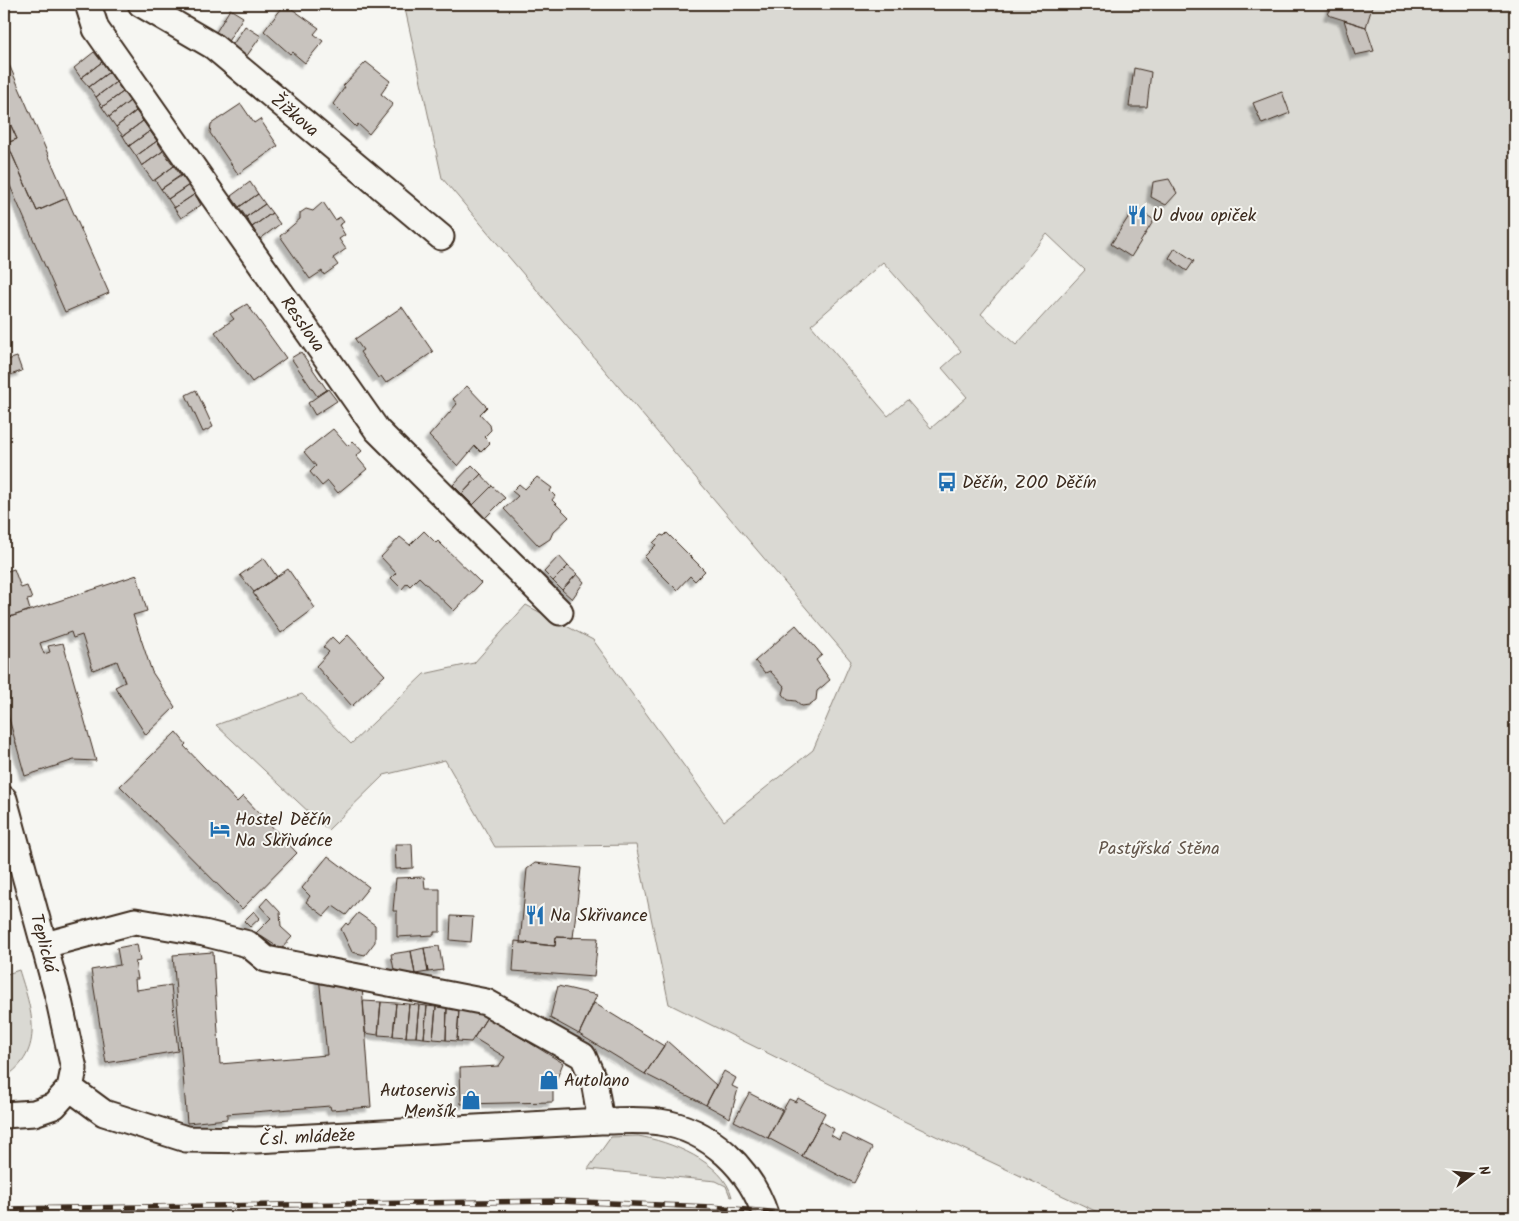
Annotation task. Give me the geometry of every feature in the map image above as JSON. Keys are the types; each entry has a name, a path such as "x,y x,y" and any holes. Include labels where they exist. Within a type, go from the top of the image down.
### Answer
{"street":[{"name":"Resslova","path":"88,4 96,29 376,430 560,612"},
{"name":"Žižkova","path":"141,4 213,46 441,237"},
{"name":"Teplická","path":"4,799 45,946 74,1069 70,1088"},
{"path":"45,946 135,921 204,933 248,944 266,959 486,1002 583,1056 594,1081 601,1121"},
{"path":"4,1115 34,1113 54,1106 70,1088"},
{"name":"Čsl. mládeže","path":"70,1088 104,1113 186,1139 256,1140 601,1121 658,1122 680,1127 702,1136 736,1164 751,1184 766,1217"}],"green space":[{"name":"Pastýřská Stěna","path":"404,4 1515,4 1515,1217 1108,1217 906,1122 669,1004 636,845 495,847 445,760 384,775 328,830 216,725 302,694 351,744 424,674 474,663 526,605 593,640 724,821 813,750 851,661 442,178","holes":["1047,234 1085,270 1016,345 981,314","883,262 961,351 942,368 967,397 931,428 907,400 888,416 811,325"]},
{"path":"19,970 31,1014 31,1042 26,1055 17,1067 4,1078 4,975"},
{"path":"638,1136 665,1143 694,1155 718,1173 727,1185 732,1197 726,1186 716,1181 588,1169 611,1137"}],"building":[{"path":"285,4 319,28 314,34 323,41 305,63 292,52 290,54 264,31"},
{"path":"1332,4 1373,4 1366,27 1328,15"},
{"path":"230,9 243,17 227,43 215,34"},
{"path":"1344,20 1366,27 1374,51 1355,55"},
{"path":"245,26 261,36 246,57 232,46"},
{"path":"94,52 102,62 81,78 74,68"},
{"path":"4,53 67,198 37,211 7,143 17,139 8,119 4,121"},
{"path":"102,62 109,72 89,87 81,78"},
{"path":"366,62 390,81 381,94 393,104 369,134 358,124 356,127 333,104 345,87 343,86"},
{"path":"1134,68 1151,72 1147,107 1129,107"},
{"path":"109,72 116,82 96,97 89,87"},
{"path":"116,82 123,92 102,107 96,97"},
{"path":"123,92 130,101 109,117 102,107"},
{"path":"1282,92 1290,113 1262,124 1253,103"},
{"path":"130,101 136,111 116,127 109,117"},
{"path":"241,104 254,123 260,119 278,146 238,174 210,133 211,124"},
{"path":"136,111 143,121 123,136 116,127"},
{"path":"8,119 17,139 7,143 37,211 67,198 109,293 65,312 4,172 4,121"},
{"path":"143,121 150,131 129,146 123,136"},
{"path":"150,131 157,141 136,156 129,146"},
{"path":"157,141 163,151 142,166 136,156"},
{"path":"163,151 174,166 153,181 142,166"},
{"path":"174,166 181,176 161,189 155,180"},
{"path":"181,175 189,185 168,199 161,189"},
{"path":"1169,179 1177,193 1166,205 1151,197 1153,182"},
{"path":"250,182 258,194 239,207 231,196"},
{"path":"189,185 195,194 174,208 168,199"},
{"path":"195,194 201,205 181,218 174,208"},
{"path":"258,194 265,204 246,217 239,207"},
{"path":"323,202 335,220 340,217 344,222 339,225 345,235 339,239 346,249 333,258 338,265 324,275 322,271 310,279 280,236 300,219 300,213 306,209 313,211"},
{"path":"265,204 272,213 252,227 246,217"},
{"path":"1135,207 1154,220 1131,257 1111,244"},
{"path":"272,213 280,224 260,239 252,227"},
{"path":"1175,248 1194,261 1187,271 1169,258"},
{"path":"247,304 286,358 252,382 215,332 234,319 230,314"},
{"path":"402,307 433,352 386,383 381,376 378,378 360,352 363,350 355,339"},
{"path":"301,352 327,390 317,396 291,358"},
{"path":"17,357 22,371 4,377 4,361"},
{"path":"467,386 487,407 480,414 490,425 491,430 484,437 490,443 481,452 475,446 458,466 429,436 457,404 453,399"},
{"path":"328,389 337,401 315,415 308,403"},
{"path":"196,390 213,427 203,432 186,395"},
{"path":"333,429 348,446 353,441 362,451 356,456 367,469 338,493 328,481 322,486 310,472 316,466 304,452"},
{"path":"472,465 481,474 462,494 453,485"},
{"path":"481,474 492,486 473,505 462,494"},
{"path":"537,477 552,488 550,491 555,496 552,500 569,517 553,532 550,539 539,546 504,509 518,496 512,491 519,484 525,489"},
{"path":"492,486 505,498 485,518 473,505"},
{"path":"424,531 436,543 438,541 481,583 454,611 419,577 410,586 407,583 402,589 391,578 396,573 381,557 400,537 410,545"},
{"path":"667,533 705,571 695,581 690,576 677,590 644,557 656,545 653,543 661,535 664,536"},
{"path":"559,556 568,566 553,581 544,572"},
{"path":"264,558 277,577 254,592 240,575"},
{"path":"568,566 577,574 562,590 553,581"},
{"path":"14,569 21,588 27,586 32,599 27,600 30,610 4,619 4,572"},
{"path":"288,569 315,608 281,633 253,593"},
{"path":"577,574 584,582 572,599 562,590"},
{"path":"137,575 147,611 133,615 152,672 175,707 146,735 115,687 125,682 117,661 93,670 82,635 73,638 71,632 40,643 44,654 50,652 48,646 63,643 96,761 74,760 25,776 8,715 4,708 4,619"},
{"path":"796,625 822,655 816,660 830,680 817,691 816,700 809,705 802,706 796,701 788,700 783,694 785,687 770,671 765,673 755,661"},
{"path":"348,635 385,675 352,706 316,666 329,652 323,647 332,637 339,644"},
{"name":"Hostel Děčín Na Skřivánce","path":"176,732 186,744 184,746 237,802 243,796 297,853 242,909 120,786"},
{"path":"395,844 412,844 413,868 396,869"},
{"path":"328,856 369,887 346,915 333,906 324,916 306,902 310,896 302,888"},
{"path":"535,863 581,868 573,938 556,937 555,946 520,943 527,869"},
{"path":"424,877 425,889 440,889 440,932 434,932 434,935 397,937 397,911 393,911 396,878"},
{"path":"267,898 280,912 281,927 292,937 281,949 256,933 271,918 260,906"},
{"path":"254,911 260,918 250,927 244,921"},
{"path":"358,913 375,925 375,942 365,955 352,952 341,929 346,923 348,925"},
{"path":"451,916 473,917 471,942 450,940"},
{"path":"556,937 598,938 594,977 513,971 515,941 555,946"},
{"path":"137,944 140,961 135,962 138,979 135,979 136,990 171,985 178,1051 106,1063 91,970 120,965 117,948"},
{"path":"439,946 443,970 428,972 424,948"},
{"path":"424,948 428,972 415,974 411,951"},
{"path":"411,951 415,974 395,975 391,954"},
{"path":"213,952 220,1064 327,1055 319,976 362,986 371,1107 331,1110 330,1106 227,1114 227,1119 187,1123 173,955"},
{"path":"558,986 597,995 579,1034 550,1018"},
{"path":"363,1001 381,1002 378,1035 365,1033"},
{"path":"381,1002 396,1003 393,1036 378,1035"},
{"path":"396,1003 409,1004 406,1037 393,1036"},
{"path":"594,1003 664,1046 645,1074 579,1034"},
{"path":"409,1004 419,1005 416,1037 406,1037"},
{"path":"419,1005 427,1006 424,1038 416,1037"},
{"path":"427,1006 436,1007 433,1039 424,1038"},
{"path":"436,1007 447,1008 446,1040 433,1039"},
{"path":"447,1008 459,1009 457,1041 446,1040"},
{"path":"459,1009 474,1010 487,1017 471,1042 457,1041"},
{"path":"487,1017 563,1063 553,1088 553,1102 461,1104 460,1068 499,1066 505,1057 474,1038"},
{"path":"667,1041 716,1085 706,1105 645,1074"},
{"path":"724,1071 736,1078 732,1086 738,1089 730,1118 706,1105"},
{"path":"749,1093 782,1110 768,1138 734,1121"},
{"path":"798,1098 825,1113 802,1156 768,1138 789,1099 796,1102"},
{"path":"821,1121 834,1129 831,1135 839,1140 842,1133 872,1148 854,1183 802,1156"}],"railway":[{"path":"4,1209 557,1201 712,1207 829,1217"}],"place":[{"name":"U dvou opiček","path":"1137,215"},
{"name":"Děčín, ZOO Děčín","path":"947,482"},
{"name":"Hostel Děčín Na Skřivánce","path":"220,829"},
{"name":"Na Skřivance","path":"535,915"},
{"name":"Autolano","path":"549,1080"},
{"name":"Autoservis Menšík","path":"471,1100"}]}
